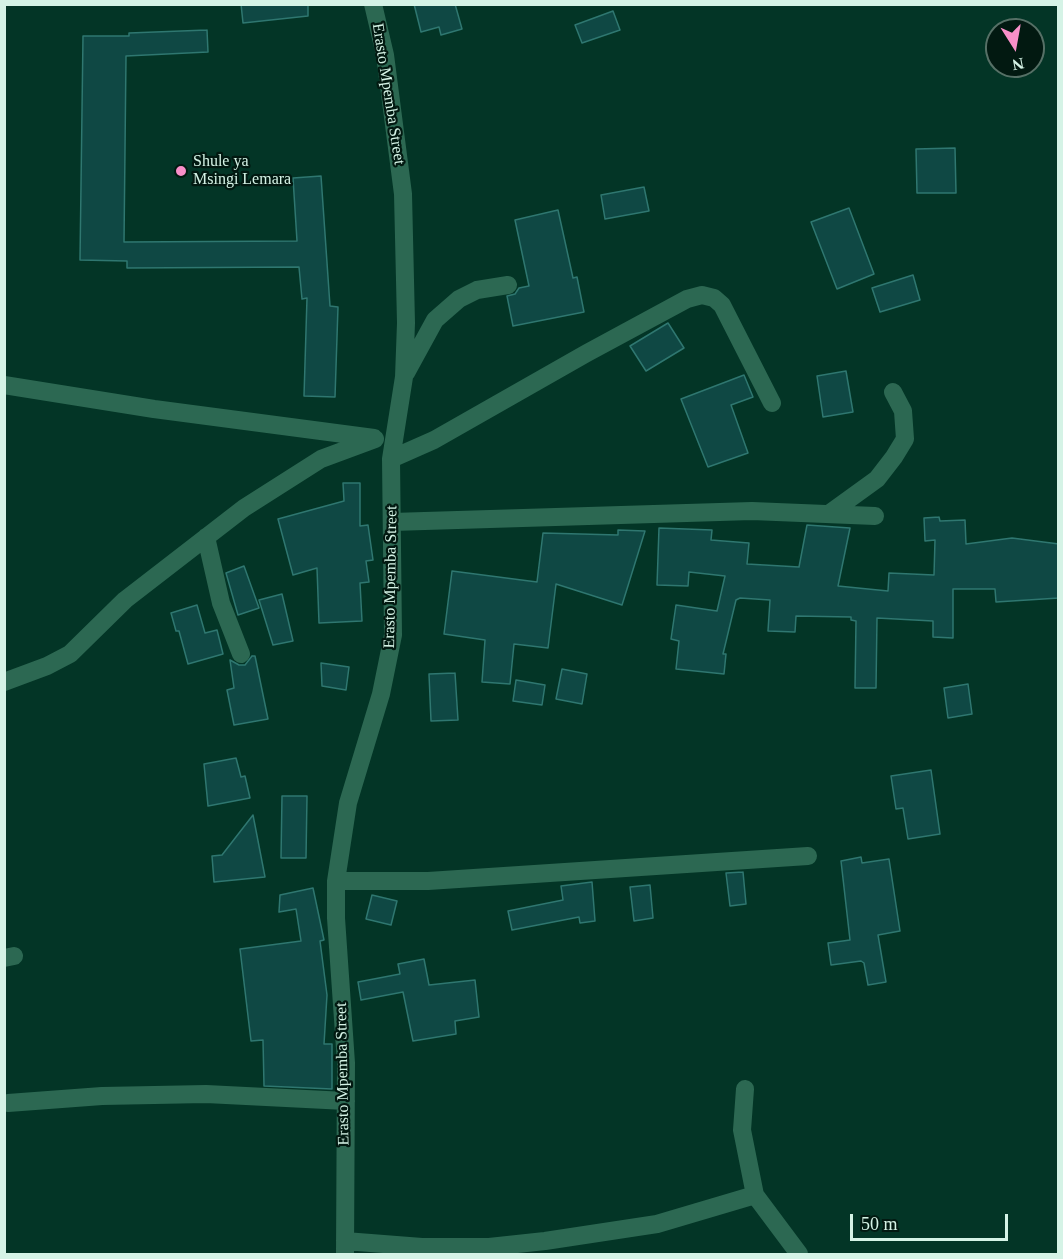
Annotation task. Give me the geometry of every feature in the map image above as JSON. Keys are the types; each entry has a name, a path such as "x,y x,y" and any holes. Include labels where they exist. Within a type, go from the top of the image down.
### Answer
{"street":[{"name":"Erasto Mpemba Street","path":"345,1248 345,1029 336,918 336,881 348,803 389,663 394,602 392,459 404,377 406,257 403,194 385,55 373,4"},
{"path":"404,377 435,320 459,299 477,290 508,285"},
{"path":"392,459 434,440 687,299 702,295 714,298 722,306 772,402"},
{"path":"4,384 154,409 393,440"},
{"path":"830,513 877,479 905,439 903,411 893,392"},
{"path":"4,682 47,666 70,654 125,600 244,508 321,459 375,439"},
{"path":"392,522 708,512 830,513 875,516"},
{"path":"206,537 221,603 241,654"},
{"path":"336,881 428,881 808,856"},
{"path":"745,1089 742,1130 755,1195 799,1254"},
{"path":"8,1103 102,1096 206,1094 346,1101"},
{"path":"345,1248 489,1247 544,1241 657,1224 755,1195"}],"building":[{"path":"241,4 308,4 308,16 243,23"},
{"path":"414,4 455,4 462,29 441,35 439,27 421,32"},
{"path":"613,11 620,30 582,43 575,25"},
{"path":"207,30 208,52 126,56 124,242 297,241 293,178 321,176 330,306 338,307 335,397 304,396 307,298 302,299 299,267 127,268 127,261 80,260 83,36 129,36 129,33"},
{"path":"955,148 956,193 917,193 916,149"},
{"path":"644,187 649,211 605,219 601,195"},
{"path":"849,208 874,274 837,289 811,222"},
{"path":"558,210 573,278 577,277 584,312 513,326 507,296 515,294 519,288 529,286 515,220"},
{"path":"913,275 920,300 880,312 872,288"},
{"path":"668,323 684,348 646,371 630,346"},
{"path":"846,371 853,412 823,417 817,376"},
{"path":"744,375 753,397 731,405 748,453 708,467 681,399"},
{"path":"343,483 360,483 360,526 368,525 373,560 366,561 369,582 360,583 362,621 319,623 317,568 293,575 278,519 344,501"},
{"path":"939,517 940,521 965,520 966,544 1012,538 1059,544 1059,598 996,602 995,589 953,589 953,638 933,637 933,621 877,618 876,688 855,688 856,621 851,620 851,617 796,616 795,632 768,631 770,600 740,598 736,600 723,654 726,654 724,674 676,669 679,641 671,639 676,605 717,611 725,576 689,572 688,586 657,585 659,528 712,530 711,540 749,543 747,564 799,567 807,525 850,528 838,586 888,591 889,573 934,575 935,540 925,541 924,518"},
{"path":"618,530 645,531 622,605 556,584 548,648 514,644 510,684 482,682 485,640 444,634 452,571 537,582 543,533 618,535"},
{"path":"244,566 259,608 238,615 226,573"},
{"path":"282,594 293,641 273,645 259,600"},
{"path":"197,605 205,633 217,630 223,654 188,664 179,631 176,631 171,613"},
{"path":"252,656 255,656 268,719 234,725 227,690 234,688 230,660 239,665 245,665"},
{"path":"321,663 349,667 346,690 322,686"},
{"path":"562,669 587,674 582,704 556,699"},
{"path":"455,673 458,720 431,721 429,674"},
{"path":"516,680 545,685 542,705 513,701"},
{"path":"968,684 972,714 948,718 944,688"},
{"path":"236,758 241,777 245,776 250,798 208,806 204,764"},
{"path":"931,770 940,834 908,839 903,808 896,809 891,776"},
{"path":"282,796 307,796 306,858 281,858"},
{"path":"253,815 265,877 214,882 212,856 222,855"},
{"path":"861,857 862,863 889,859 900,931 878,935 886,982 868,985 864,963 861,961 831,965 828,943 850,940 841,861"},
{"path":"743,872 746,904 730,906 726,873"},
{"path":"592,882 595,921 580,923 579,917 512,930 508,911 563,900 561,886"},
{"path":"650,885 653,918 634,921 630,887"},
{"path":"313,888 324,940 320,941 327,995 324,1044 332,1044 332,1089 264,1086 263,1040 251,1041 240,949 301,941 296,909 279,912 280,895"},
{"path":"372,895 397,901 391,925 366,919"},
{"path":"424,959 429,985 475,980 479,1017 455,1021 456,1034 413,1041 403,992 361,1000 358,982 400,974 398,964"}],"place":[{"name":"Shule ya Msingi Lemara","path":"181,171"}]}
